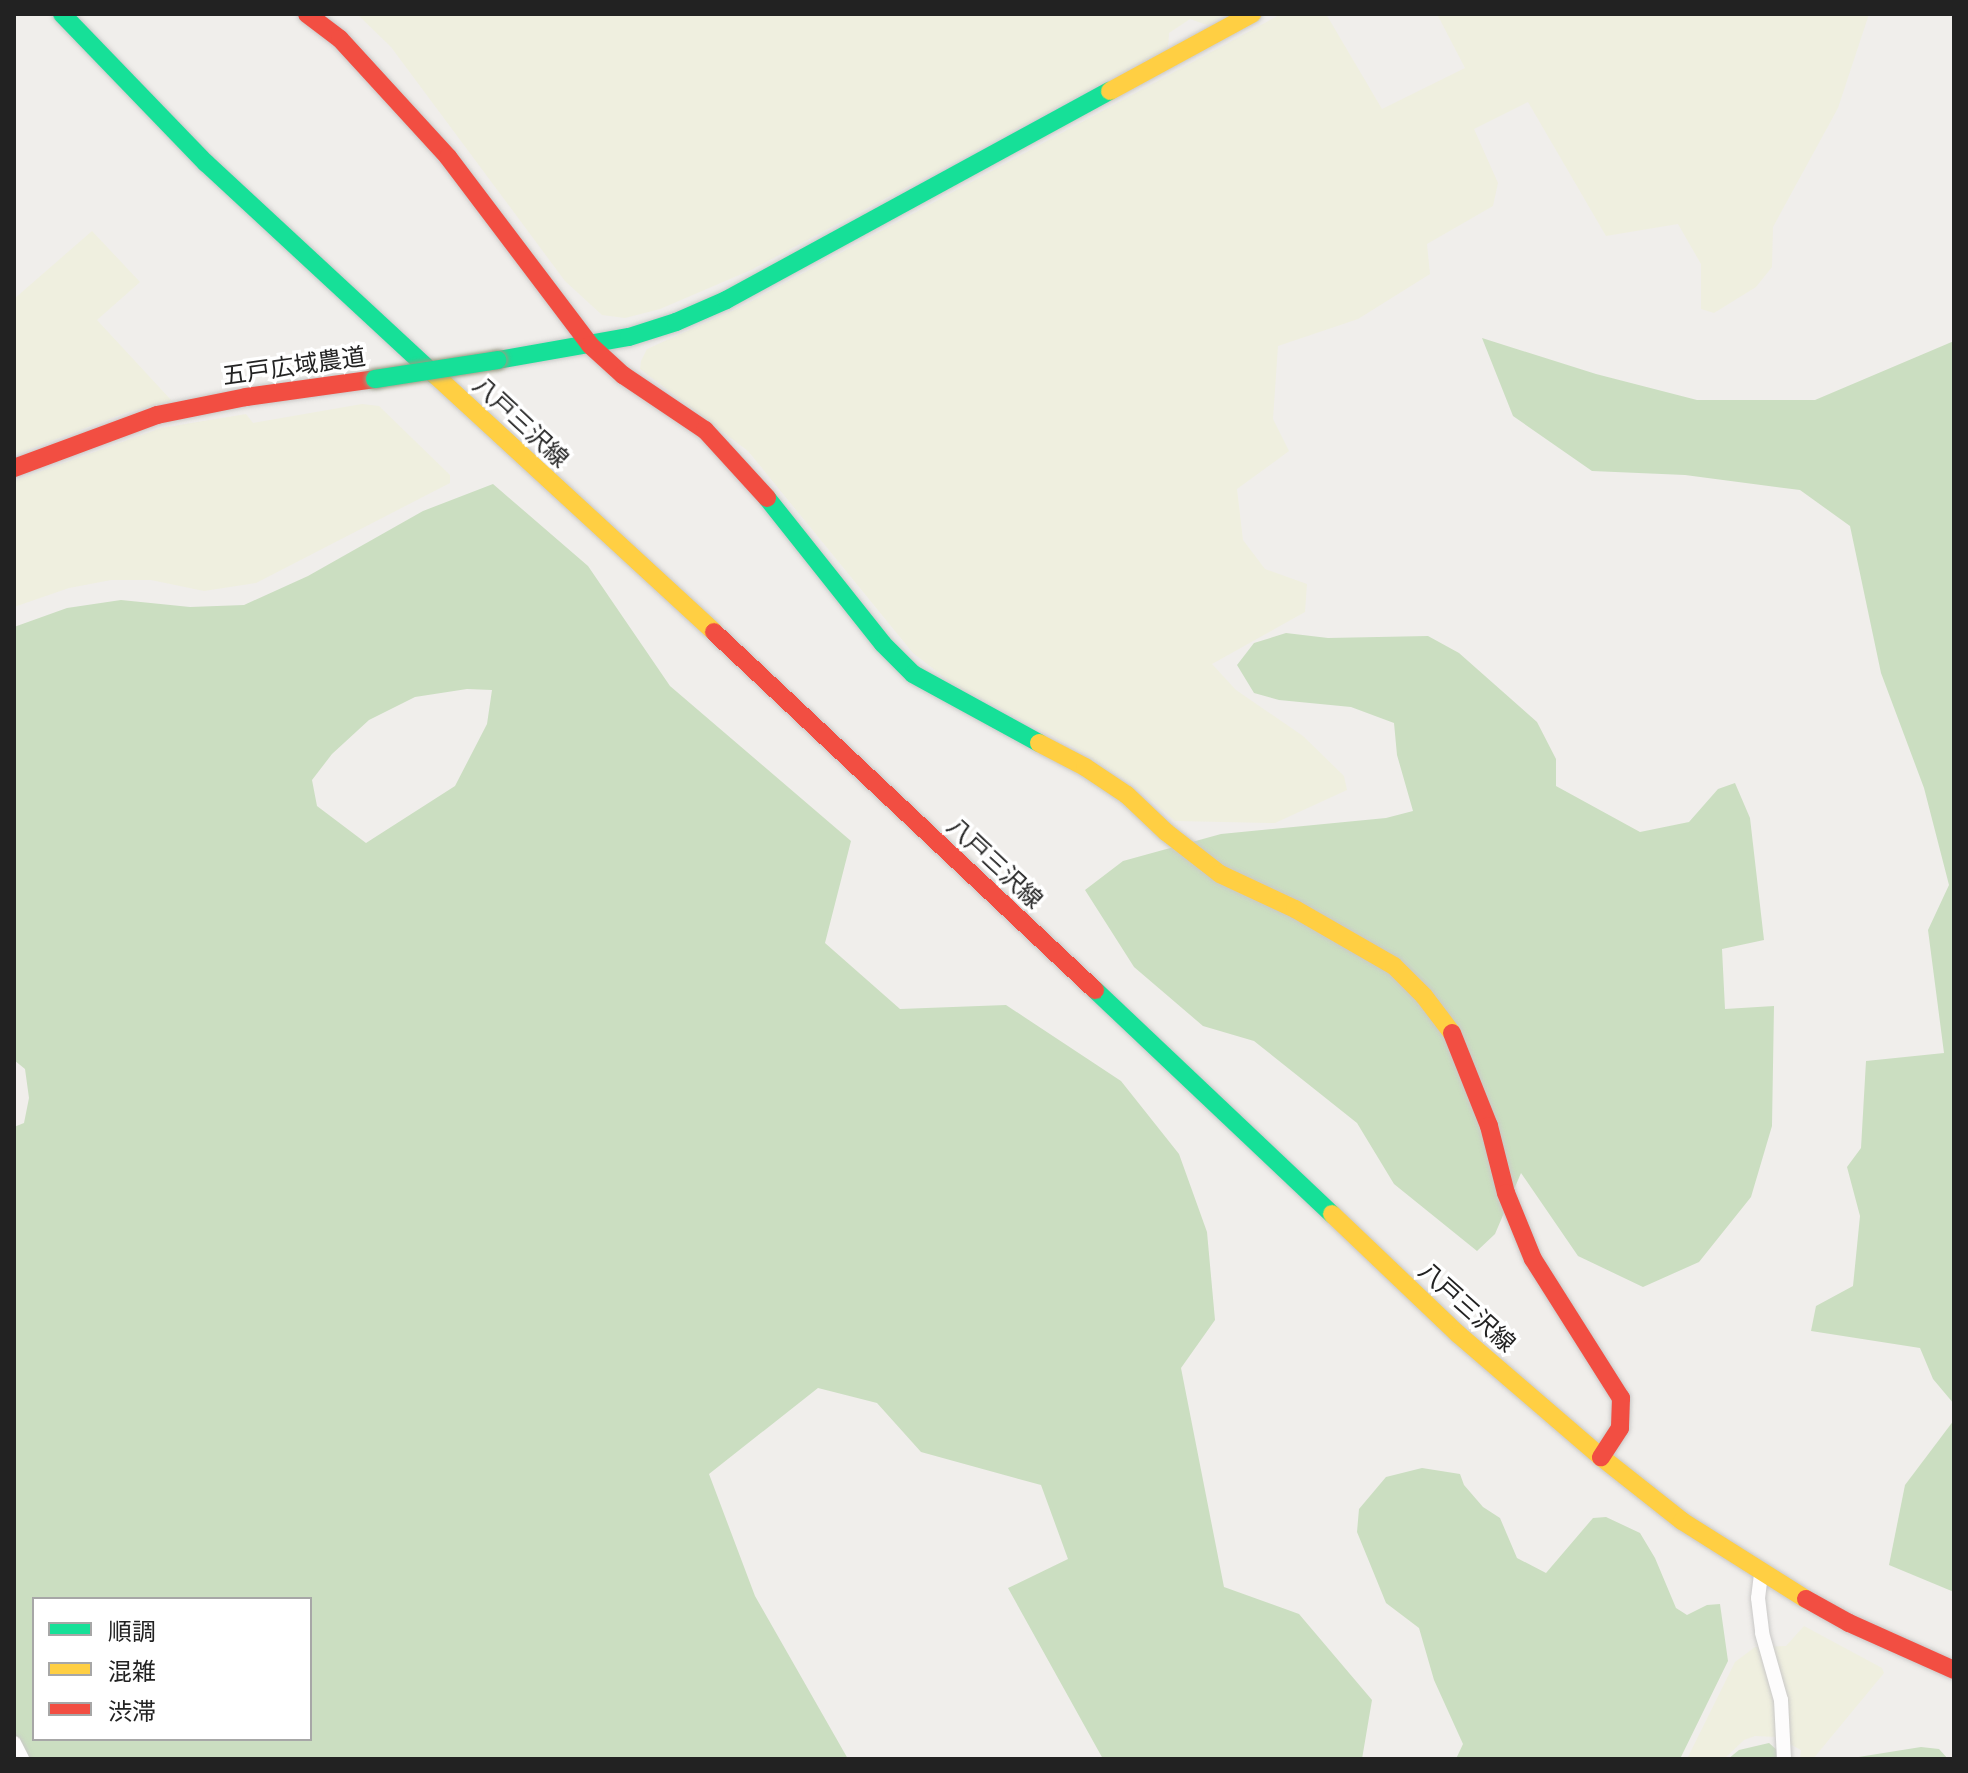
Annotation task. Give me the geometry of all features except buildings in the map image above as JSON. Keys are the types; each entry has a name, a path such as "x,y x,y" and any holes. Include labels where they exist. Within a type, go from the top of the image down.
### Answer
{"street":[{"name":"八戸三沢線","path":"62,14 206,163 856,763 1458,1334 1601,1457 1682,1521 1761,1574 1849,1623 1954,1670"},
{"path":"307,14 340,39 448,157 590,345 623,375 705,430 739,464 883,644 913,674 975,711 1085,767 1127,795 1166,832 1220,874 1295,909 1394,966 1424,996 1451,1030 1489,1126 1506,1193 1533,1259 1621,1398 1620,1428 1601,1457"},
{"name":"五戸広域農道","path":"14,468 157,415 246,397 590,345 676,322 726,300 1252,14"},
{"path":"1761,1574 1758,1598 1762,1633 1781,1700 1784,1759"},
{"path":"14,1743 22,1759"}],"green space":[{"path":"357,14 1227,14 1207,25 1190,19 1169,33 1168,48 751,270 660,309 625,318 602,315 565,281 391,47"},
{"path":"1281,14 1326,14 1382,109 1465,68 1437,14 1869,14 1838,108 1773,227 1772,267 1756,287 1714,313 1701,309 1701,264 1678,224 1606,236 1528,102 1474,129 1498,183 1493,206 1427,244 1430,274 1358,319 1278,346 1273,419 1289,451 1237,489 1243,540 1265,569 1307,584 1305,612 1212,664 1236,690 1303,736 1344,776 1347,790 1275,823 1175,821 1132,784 1072,746 953,684 913,653 748,451 640,369 641,361 647,349 741,307"},
{"path":"92,231 140,282 97,320 172,401 128,412 14,455 14,299"},
{"path":"1482,338 1596,374 1697,400 1815,400 1954,341 1954,1404 1933,1379 1920,1348 1811,1331 1816,1306 1853,1286 1860,1216 1847,1167 1861,1148 1866,1061 1944,1053 1928,930 1949,885 1924,788 1881,673 1850,526 1800,490 1685,475 1592,471 1513,416"},
{"path":"362,404 379,406 450,475 450,483 256,583 204,591 151,580 111,580 69,588 14,607 14,481 161,428 246,414 253,423"},
{"path":"493,484 588,566 670,686 851,841 825,943 900,1009 1006,1005 1121,1081 1179,1154 1207,1232 1215,1320 1181,1368 1224,1587 1299,1614 1372,1700 1362,1759 1103,1759 1008,1588 1068,1559 1041,1485 921,1452 877,1403 818,1388 709,1474 755,1596 848,1759 14,1759 14,1127 24,1123 29,1098 25,1069 14,1060 14,627 67,608 121,600 190,607 244,605 308,576 423,511","holes":["467,689 492,690 487,724 455,786 366,843 317,806 312,780 332,754 369,720 415,697"]},
{"path":"1286,633 1328,638 1428,636 1459,653 1537,722 1556,759 1556,786 1640,832 1689,822 1718,789 1735,783 1750,818 1764,940 1722,949 1725,1009 1774,1006 1772,1126 1751,1197 1699,1262 1643,1287 1578,1256 1521,1173 1495,1234 1477,1251 1394,1184 1357,1123 1254,1041 1203,1026 1134,967 1085,890 1123,861 1221,834 1386,818 1413,811 1397,755 1394,723 1351,707 1279,700 1254,693 1237,665 1254,643"},
{"path":"1954,1420 1954,1592 1889,1565 1905,1485"},
{"path":"1422,1468 1460,1474 1464,1485 1483,1507 1500,1518 1517,1558 1546,1573 1593,1518 1606,1517 1640,1533 1655,1558 1676,1608 1687,1615 1707,1605 1720,1604 1728,1661 1680,1759 1456,1759 1463,1744 1434,1680 1419,1628 1386,1603 1357,1532 1359,1509 1386,1477"},
{"path":"1804,1626 1882,1668 1884,1673 1813,1759 1800,1759 1801,1750 1776,1737 1755,1736 1744,1740 1724,1759 1687,1759 1735,1662 1755,1647 1786,1646"},
{"path":"1769,1743 1777,1750 1776,1759 1728,1759 1739,1750"},
{"path":"1921,1747 1939,1749 1948,1759 1846,1759"}],"traffic: fast":[{"path":"62,14 206,163 435,375"},
{"path":"498,360 629,337 676,322 726,300 1110,91"},
{"path":"375,379 498,360"},
{"path":"767,498 883,644 913,674 1039,743"},
{"path":"1095,990 1332,1214"}],"traffic: slow":[{"path":"1110,91 1252,14"},
{"path":"435,375 714,632"},
{"path":"1039,743 1085,767 1127,795 1166,832 1220,874 1295,909 1394,966 1424,996 1452,1033"},
{"path":"1332,1214 1458,1334 1601,1457 1682,1521 1806,1599"}],"traffic: jam":[{"path":"307,14 340,39 448,157 590,345 623,375 705,430 767,498"},
{"path":"14,468 157,415 246,397 375,379"},
{"path":"714,632 1095,990"},
{"path":"1452,1033 1489,1126 1506,1193 1533,1259 1621,1398 1620,1428 1601,1457"},
{"path":"1806,1599 1849,1623 1954,1670"}]}
